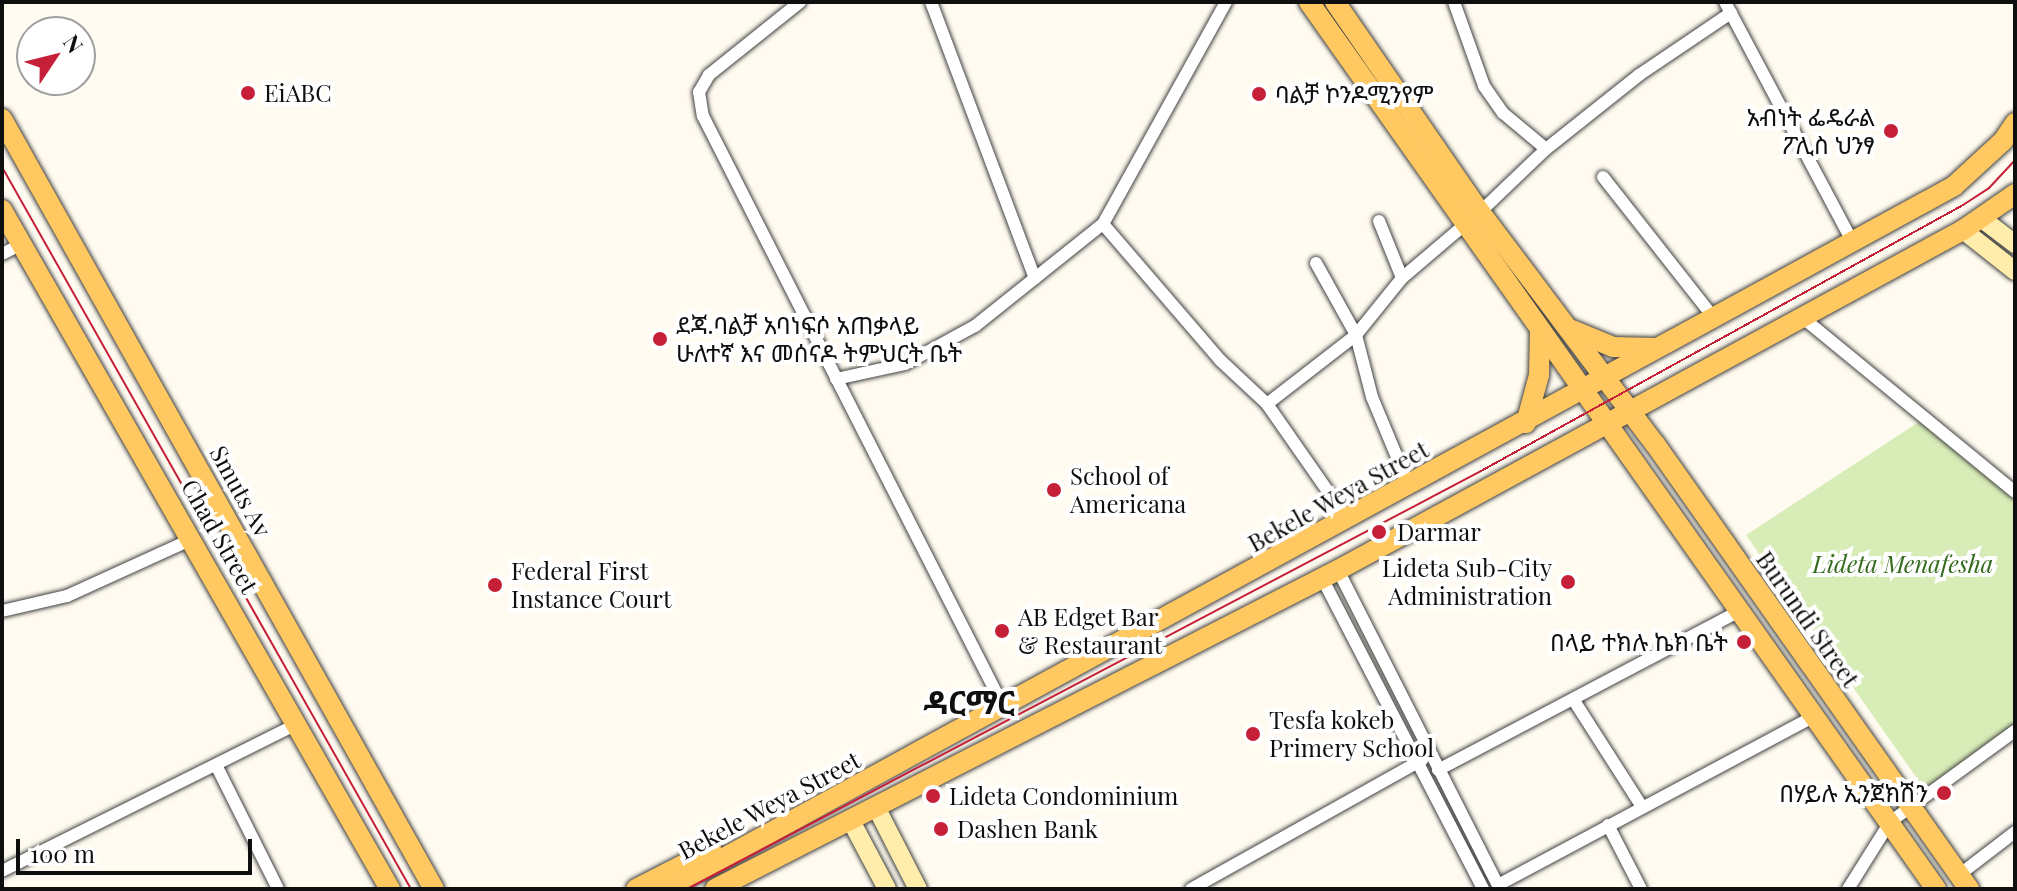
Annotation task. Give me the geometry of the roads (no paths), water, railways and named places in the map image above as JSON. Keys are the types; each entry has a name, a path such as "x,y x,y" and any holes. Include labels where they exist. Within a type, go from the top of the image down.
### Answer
{"main road":[{"path":"1309,2 1463,226 1608,423 1936,889"},
{"name":"Burundi Street","path":"1335,2 1480,212 1572,330 1964,882"},
{"name":"Smuts Av","path":"2,119 434,889"},
{"name":"Bekele Weya Street","path":"667,889 965,730 1954,186 2003,141 2015,123"},
{"name":"Bekele Weya Street","path":"715,889 1330,574 1963,230 2015,194"},
{"name":"Chad Street","path":"2,210 390,889"},
{"path":"1572,330 1613,347 1661,348"},
{"path":"1526,423 1539,375 1540,331"},
{"path":"636,889 927,740 965,730"},
{"path":"744,889 831,830"}],"street":[{"path":"800,2 709,75 699,92 703,116 1004,708"},
{"path":"931,2 1035,278"},
{"path":"836,379 905,364 975,326 1103,224 1226,2"},
{"path":"1454,2 1484,86 1503,113 1546,149"},
{"path":"1480,212 1546,149 1728,7 1852,241"},
{"path":"1603,177 1714,318"},
{"path":"1981,218 2015,244"},
{"path":"1379,221 1402,278"},
{"path":"1103,224 1220,360 1267,404 1348,520"},
{"path":"1267,404 1356,335 1402,278 1463,226"},
{"path":"1963,230 2015,271"},
{"path":"2,254 22,244"},
{"path":"1316,263 1356,335 1372,397 1409,486"},
{"path":"1803,318 2015,492"},
{"path":"2,611 67,596 192,539"},
{"path":"1330,574 1431,755 1499,887 1608,825 1814,716"},
{"path":"1330,574 1417,763 1483,889"},
{"path":"1438,770 1739,611"},
{"path":"1573,699 1642,807"},
{"path":"2,871 217,767 297,724"},
{"path":"1848,889 1890,822 2015,731"},
{"path":"1191,889 1431,755"},
{"path":"217,767 278,889"},
{"path":"876,807 918,889"},
{"path":"850,819 887,889"},
{"path":"1608,825 1641,889"},
{"path":"1964,882 2015,832"}],"tram line":[{"path":"687,889 1481,471 1963,205 1989,188 2015,160"},
{"path":"2,167 411,889"}],"place":[{"name":"EiABC","path":"248,93"},
{"name":"ባልቻ ኮንዶሚንየም","path":"1259,94"},
{"name":"አብነት ፌዴራል ፖሊስ ህንፃ","path":"1891,131"},
{"name":"ደጃ.ባልቻ አባነፍሶ አጠቃላይ ሁለተኛ እና መሰናዶ ትምህርት ቤት","path":"660,339"},
{"name":"School of Americana","path":"1054,490"},
{"name":"Darmar","path":"1379,532"},
{"name":"Lideta Sub-City Administration","path":"1568,582"},
{"name":"Federal First Instance Court","path":"495,585"},
{"name":"AB Edget Bar & Restaurant","path":"1002,631"},
{"name":"በላይ ተክሉ ኬክ ቤት","path":"1744,642"},
{"name":"Tesfa kokeb Primery School","path":"1253,734"},
{"name":"በሃይሉ ኢንጀክሽን","path":"1944,793"},
{"name":"Lideta Condominium","path":"933,796"},
{"name":"Dashen Bank","path":"941,829"}],"district":[{"name":"ዳርማር","path":"969,701"}],"park label":[{"name":"Lideta Menafesha","path":"1903,564"}]}
